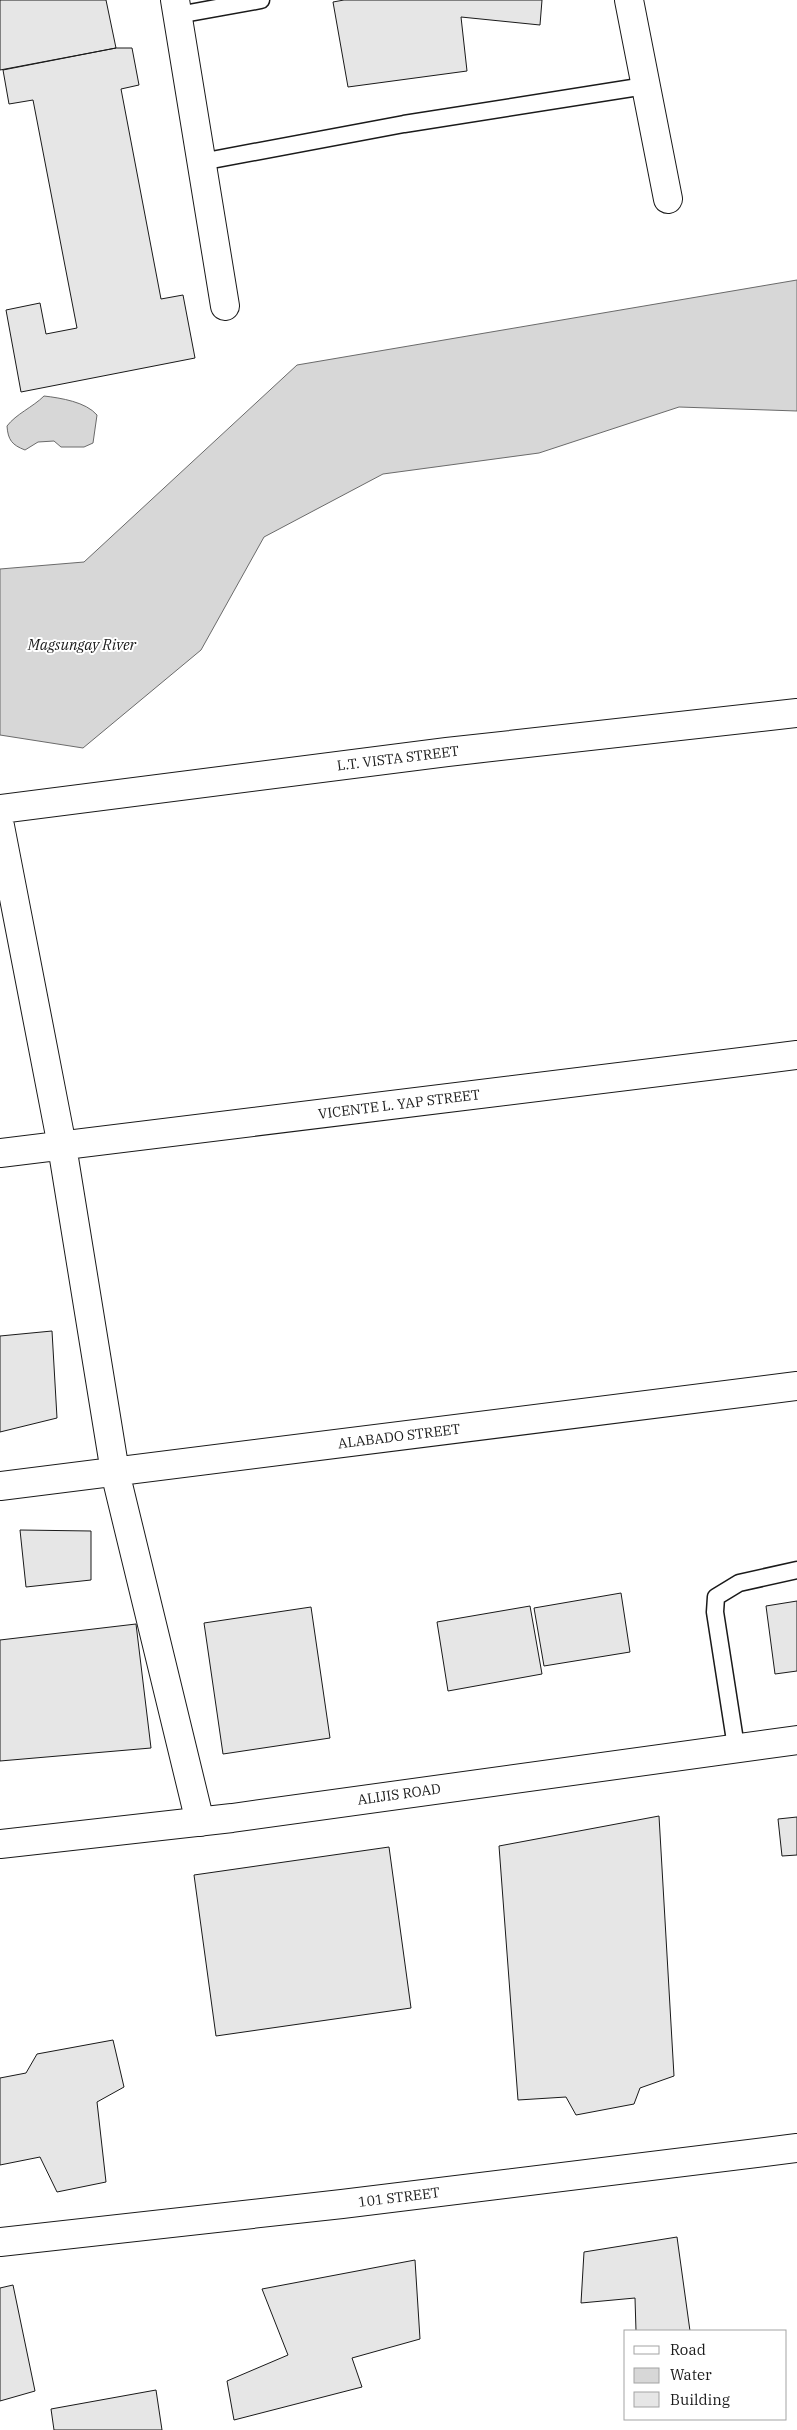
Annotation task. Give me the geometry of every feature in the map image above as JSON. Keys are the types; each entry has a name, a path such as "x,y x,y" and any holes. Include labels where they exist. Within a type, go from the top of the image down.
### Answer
{"street":[{"path":"629,0 668,200"},
{"path":"176,7 225,306"},
{"name":"L.T. VISTA STREET","path":"0,809 447,752 797,713"},
{"path":"0,826 62,1146 115,1472 200,1822"},
{"name":"VICENTE L. YAP STREET","path":"0,1153 797,1055"},
{"name":"ALABADO STREET","path":"0,1486 797,1386"},
{"name":"ALIJIS ROAD","path":"0,1844 200,1822 797,1740"},
{"name":"101 STREET","path":"0,2242 352,2202 797,2148"}],"lane":[{"path":"176,7 261,0"},
{"path":"201,162 404,124 646,86"},
{"path":"736,1747 715,1612 716,1597 739,1583 797,1570"}],"water":[{"name":"Magsungay River","path":"797,280 797,411 679,407 539,453 383,474 264,537 201,650 83,748 0,735 0,569 84,562 297,365"},
{"path":"44,396 65,399 80,404 97,415 93,443 84,447 61,447 54,441 38,442 25,450 14,444 8,435 7,426"}],"building":[{"path":"0,0 106,0 116,48 0,70"},
{"path":"344,0 542,0 540,25 461,17 467,71 348,87 333,2"},
{"path":"116,48 132,48 139,85 121,89 161,299 183,295 195,358 21,392 6,310 40,303 46,334 77,328 33,100 9,104 3,70"},
{"path":"52,1331 57,1418 0,1432 0,1336"},
{"path":"20,1530 91,1531 91,1580 26,1587"},
{"path":"621,1593 630,1652 544,1666 534,1608"},
{"path":"797,1601 797,1671 775,1674 766,1606"},
{"path":"530,1606 542,1674 448,1691 437,1622"},
{"path":"311,1607 330,1738 223,1754 204,1623"},
{"path":"136,1624 151,1748 0,1761 0,1640"},
{"path":"659,1816 674,2076 640,2088 634,2104 576,2115 566,2097 518,2100 499,1846"},
{"path":"797,1817 797,1855 782,1856 778,1819"},
{"path":"389,1847 411,2008 216,2036 194,1875"},
{"path":"113,2040 124,2087 97,2102 106,2182 57,2192 40,2157 0,2165 0,2078 26,2073 37,2054"},
{"path":"677,2237 690,2330 636,2330 635,2298 581,2303 584,2252"},
{"path":"415,2260 420,2339 352,2358 362,2387 234,2420 227,2381 288,2355 262,2289"},
{"path":"13,2285 35,2391 0,2401 0,2288"},
{"path":"156,2390 162,2430 54,2430 51,2409"}]}
